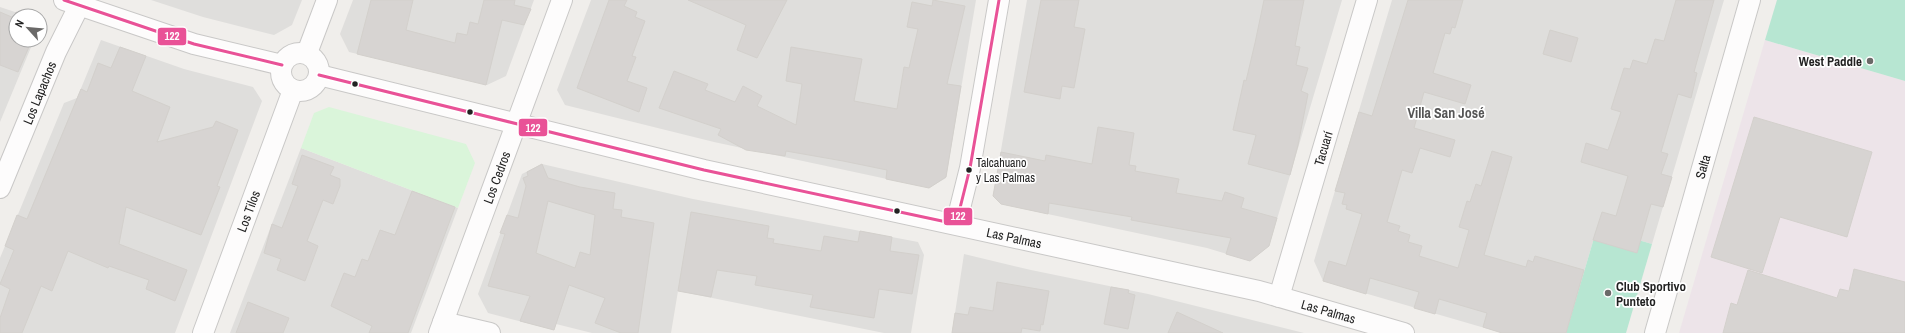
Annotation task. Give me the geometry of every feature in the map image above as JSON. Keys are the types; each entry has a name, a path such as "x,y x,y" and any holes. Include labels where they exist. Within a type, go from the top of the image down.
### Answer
{"street":[{"path":"306,54 327,0"},
{"name":"Los Cedros","path":"441,327 562,0"},
{"path":"956,224 970,168 999,0"},
{"name":"Tacuarí","path":"1279,297 1367,0"},
{"name":"Salta","path":"1655,333 1750,0"},
{"path":"75,2 194,44 282,65"},
{"name":"Los Lapachos","path":"0,188 75,2"},
{"path":"299,52 306,54 316,62 319,75 316,81 306,90 293,90 284,83 280,71 282,65 285,59 292,54 299,52"},
{"name":"Las Palmas","path":"319,75 704,170 1259,291 1404,333"},
{"name":"Los Tilos","path":"203,333 293,90"},
{"path":"441,327 490,333"}],"shaded area":[{"path":"151,0 302,0 292,25 274,35 203,17"},
{"path":"353,0 534,0 506,76 487,85 349,52 340,34"},
{"path":"591,0 976,0 946,178 929,188 714,142 565,105 557,90"},
{"path":"1027,0 1342,0 1269,246 1250,261 1207,248 1001,204 993,196"},
{"path":"1392,0 1724,0 1652,244 1597,228 1566,333 1502,333 1323,281 1314,261"},
{"path":"0,7 8,10 8,48 31,48 0,122"},
{"path":"101,40 184,69 253,87 262,101 175,333 0,333 0,258 64,103 77,98"},
{"path":"1765,40 1905,81 1905,333 1679,333"},
{"path":"301,148 458,208 411,333 230,333"},
{"path":"542,164 693,199 918,242 924,255 911,333 884,333 678,291 671,333 592,333 556,324 554,330 488,313 478,294 522,174"},
{"path":"964,254 1031,270 1148,294 1304,333 952,333"}],"green space":[{"name":"West Paddle","path":"1777,0 1905,0 1905,81 1765,40"},
{"path":"329,107 466,144 475,163 458,208 301,148 314,113"},
{"name":"Club Sportivo Punteto","path":"1597,228 1652,244 1626,333 1566,333"}],"building":[{"path":"371,0 413,0 406,30 455,43 457,33 467,35 470,22 478,24 484,0 515,0 514,5 531,9 524,25 502,20 486,85 357,54"},
{"path":"609,0 627,0 624,6 637,12 635,17 645,21 632,56 636,57 627,81 647,88 639,112 577,88"},
{"path":"688,0 787,0 757,58 737,50 746,25"},
{"path":"933,0 965,6 947,84 961,86 946,177 929,188 886,179 887,170 786,151 785,156 746,150 718,135 721,129 659,108 674,71 708,84 705,90 735,102 743,86 762,96 757,106 796,125 802,84 786,81 791,47 862,59 854,101 897,109 904,67 909,68 918,29 907,27 912,2 932,6"},
{"path":"1041,0 1079,0 1074,27 1085,29 1074,88 1062,86 1060,99 1024,92"},
{"path":"1264,0 1304,0 1295,46 1300,47 1296,65 1308,68 1301,91 1308,94 1298,145 1290,175 1248,164 1256,135 1233,130 1244,80 1246,81"},
{"path":"1408,0 1463,0 1455,28 1452,27 1450,34 1445,33 1433,73 1471,85 1465,104 1424,92 1414,128 1455,140 1450,157 1420,148 1412,173 1402,170 1387,222 1400,226 1398,231 1410,235 1408,242 1422,246 1419,256 1458,268 1469,230 1459,227 1467,201 1470,202 1476,184 1481,186 1492,151 1512,157 1484,255 1526,267 1528,260 1533,262 1535,256 1584,270 1566,333 1502,333 1483,327 1487,313 1439,299 1435,314 1414,308 1419,292 1370,278 1366,294 1323,281 1329,261 1346,266 1362,214 1346,209 1347,205 1342,204 1345,193 1335,191 1359,112 1372,116"},
{"path":"1676,0 1714,0 1694,72 1697,73 1691,98 1678,94 1661,152 1668,154 1661,174 1672,177 1663,207 1651,204 1637,253 1593,240 1602,212 1616,216 1628,176 1581,162 1586,143 1608,150 1621,112 1611,109 1624,68 1630,69 1633,60 1647,64 1655,39 1664,41"},
{"path":"0,12 8,15 8,48 28,48 18,72 0,65"},
{"path":"1550,30 1578,38 1571,62 1543,54"},
{"path":"120,47 146,56 132,91 170,107 157,142 213,127 216,121 238,130 217,186 220,187 201,235 126,207 119,244 187,270 175,301 146,289 149,280 109,266 108,268 68,251 52,291 41,286 22,333 0,333 0,318 10,289 0,284 14,250 5,246 17,215 27,219 81,89 87,92 98,63 111,68"},
{"path":"1754,117 1872,152 1847,237 1780,217 1762,273 1711,257"},
{"path":"1098,127 1134,133 1129,165 1136,166 1135,171 1179,179 1176,193 1222,201 1225,192 1244,198 1241,208 1277,218 1269,246 1250,261 1226,254 1231,238 1131,220 1132,217 1049,203 1048,214 1001,204 993,196 1001,152 1045,161 1046,155 1092,164"},
{"path":"302,155 334,167 330,175 340,179 340,186 333,204 323,200 307,241 318,246 305,281 277,270 281,259 264,253 272,224 282,228 298,186 292,184"},
{"path":"542,164 548,178 580,187 615,193 613,209 622,210 621,217 654,223 638,333 621,333 595,323 605,298 569,285 554,330 520,321 530,296 488,286 505,234 500,233 507,215 518,218 526,186 523,178 528,176 527,172","holes":["548,201 595,215 590,255 580,252 575,268 536,253"]},
{"path":"412,191 455,207 408,333 369,333 372,326 331,306 344,273 355,277 362,259 368,261 380,230 395,235"},
{"path":"691,212 769,226 767,238 774,239 773,243 821,251 824,236 858,242 860,231 892,237 890,251 919,255 912,294 879,289 874,318 810,307 813,295 755,285 757,276 717,270 711,297 678,291"},
{"path":"1854,269 1905,282 1905,333 1723,333 1731,303 1737,305 1748,270 1837,298 1840,289 1849,291"},
{"path":"997,282 1049,291 1043,325 1041,324 1040,331 1022,328 1021,333 952,333 955,313 968,315 970,307 993,311"},
{"path":"1111,287 1129,290 1128,293 1135,295 1128,329 1104,324"},
{"path":"248,302 289,318 283,333 236,333"},
{"path":"1177,312 1223,333 1168,333"}],"transit line":[{"name":"122","path":"64,0 194,44 282,65"},
{"name":"122","path":"319,75 704,170 956,224 970,168 999,0"}],"place":[{"name":"West Paddle","path":"1870,61"},
{"name":"Talcahuano y Las Palmas","path":"969,170"},
{"name":"Club Sportivo Punteto","path":"1608,293"}],"district":[{"name":"Villa San José","path":"1446,113"}]}
